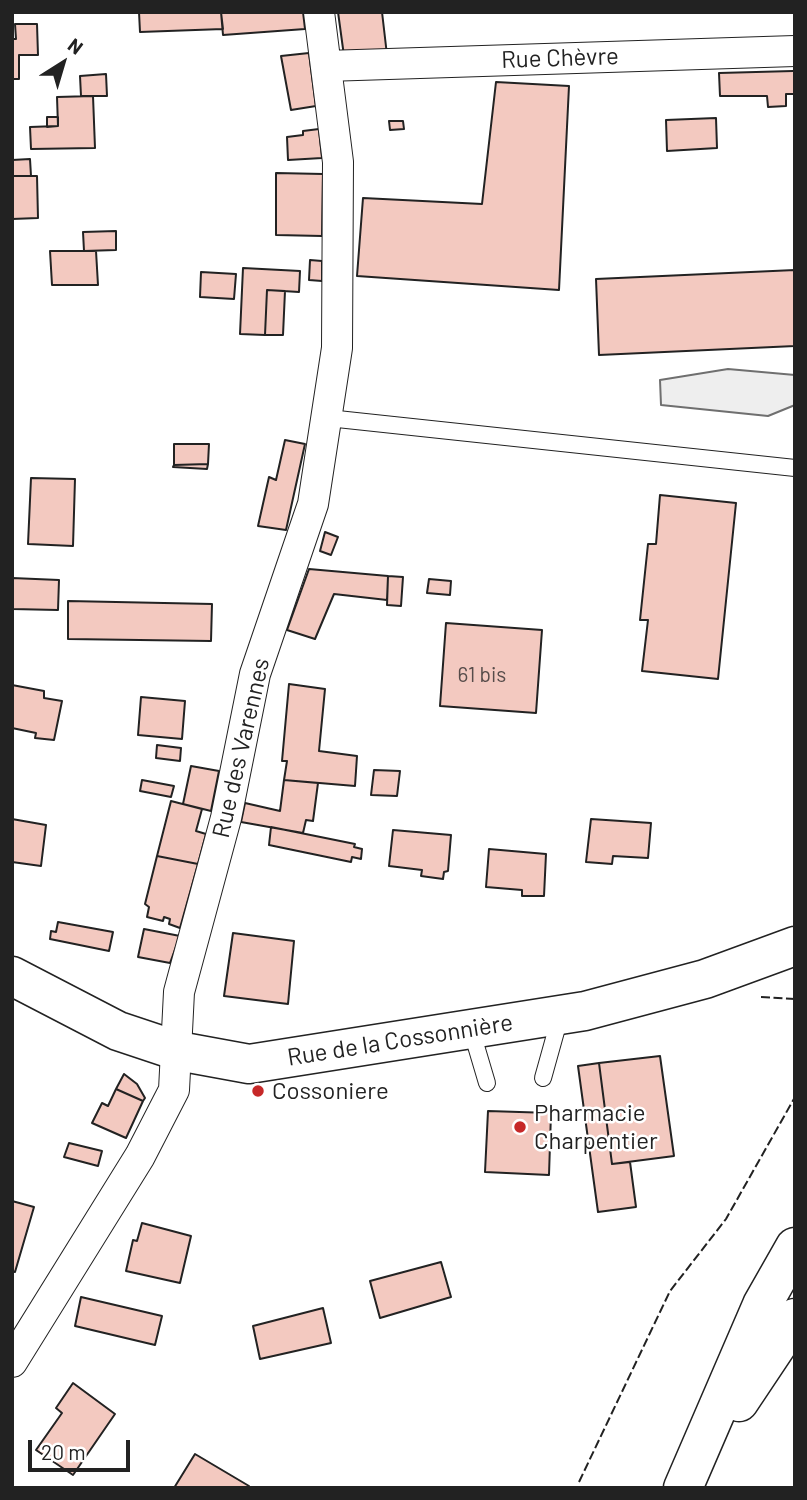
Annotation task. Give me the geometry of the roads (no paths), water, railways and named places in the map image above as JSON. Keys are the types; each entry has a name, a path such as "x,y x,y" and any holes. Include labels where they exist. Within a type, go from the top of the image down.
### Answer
{"street":[{"name":"Rue des Varennes","path":"12,1362 140,1156 174,1090 179,992 226,818 254,674 313,504 337,348 338,162 319,12"},
{"name":"Rue Chèvre","path":"326,66 795,51"},
{"name":"Rue de la Cossonnière","path":"12,976 118,1031 178,1051 249,1064 585,1011 705,979 795,946"},
{"path":"684,1487 762,1304 795,1247"},
{"path":"684,1487 795,1318"}],"lane":[{"path":"328,418 795,468"},
{"path":"543,1078 560,1014"},
{"path":"471,1029 487,1083"}],"place":[{"name":"Cossoniere","path":"258,1091"},
{"name":"Pharmacie Charpentier","path":"520,1127"}]}
